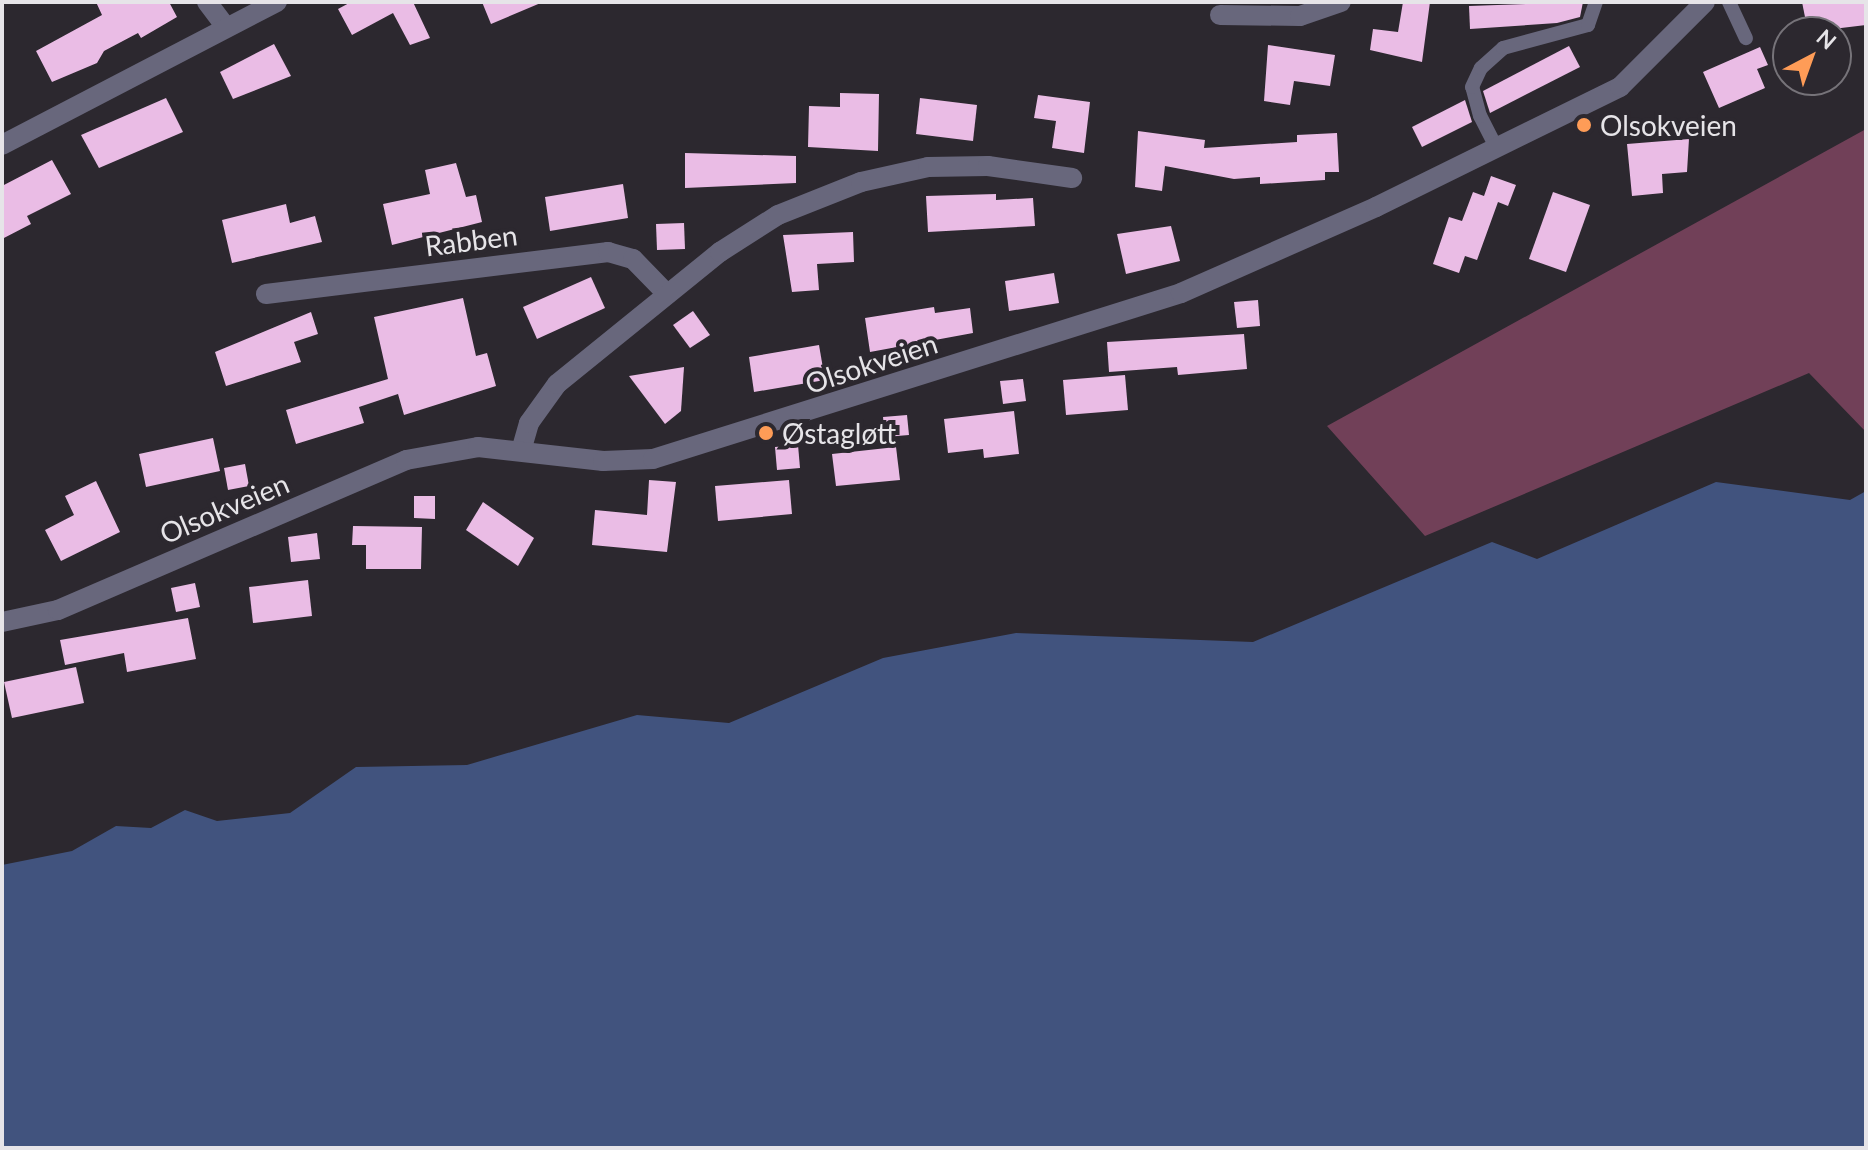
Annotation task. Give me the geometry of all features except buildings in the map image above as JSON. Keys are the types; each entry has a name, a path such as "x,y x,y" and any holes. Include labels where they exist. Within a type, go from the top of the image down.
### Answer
{"street":[{"path":"207,2 226,27"},
{"path":"2,145 277,2"},
{"path":"1220,15 1300,16 1341,2"},
{"name":"Olsokveien","path":"2,622 58,610 406,460 478,447 627,461 707,445 1232,274 1497,149 1634,78 1705,2"},
{"path":"521,451 529,423 547,394 667,294 757,226 874,178 928,167 988,166 1072,178"},
{"name":"Rabben","path":"266,294 608,252 633,259 667,294"}],"lane":[{"path":"1497,149 1480,116 1472,87 1481,68 1503,48 1588,25 1596,2"},
{"path":"1729,2 1746,38"}],"shaded area":[{"path":"1866,129 1866,432 1809,373 1425,536 1327,426"}],"water":[{"path":"1716,482 1850,500 1866,491 1866,1148 2,1148 2,865 72,851 116,826 151,828 185,810 217,821 290,813 356,767 467,765 637,715 729,723 883,658 1016,633 1253,642 1492,542 1537,559"}],"place":[{"name":"Olsokveien","path":"1584,125"},
{"name":"Østagløtt","path":"766,433"}]}
